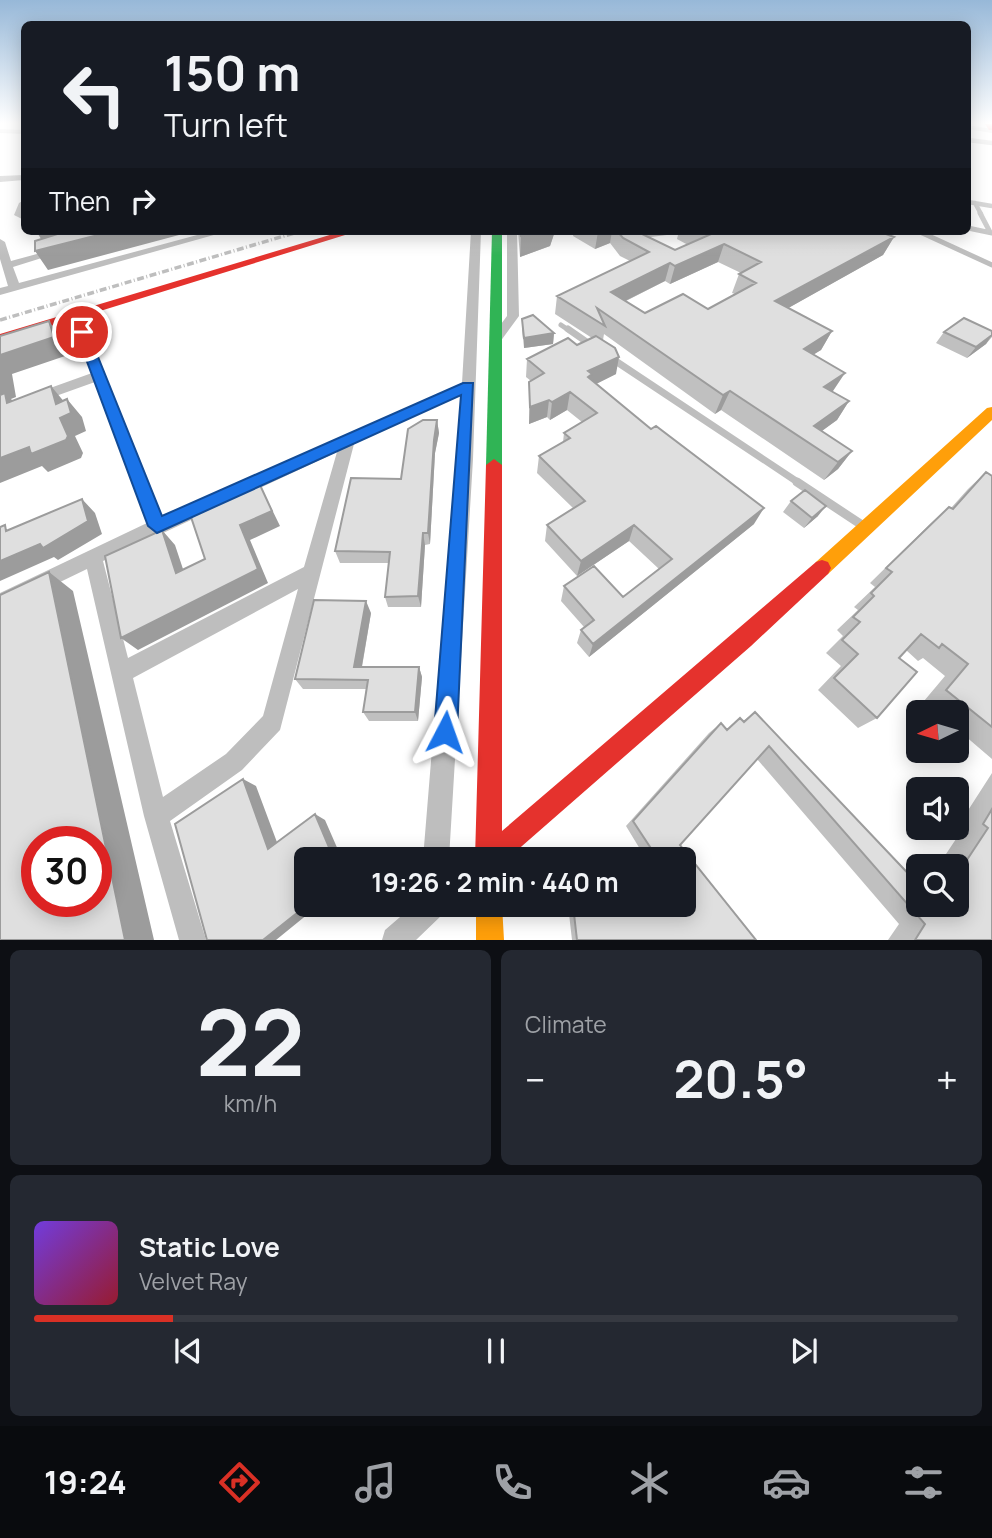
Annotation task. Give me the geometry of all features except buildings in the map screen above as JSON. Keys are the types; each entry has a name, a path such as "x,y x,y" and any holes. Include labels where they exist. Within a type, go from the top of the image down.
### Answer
{"street":[{"path":"0,179 21,178"},
{"path":"0,292 201,235"},
{"path":"0,338 340,235"},
{"path":"437,847 476,235"},
{"path":"488,847 496,235"},
{"path":"496,339 513,316 512,235"},
{"path":"0,243 15,289"},
{"path":"7,265 67,248"},
{"path":"76,315 157,526"},
{"path":"0,411 98,376"},
{"path":"0,601 157,526 468,386"},
{"path":"502,847 723,657 992,412"},
{"path":"156,816 243,755 260,740 272,722 347,441"},
{"path":"93,558 156,816 193,940"},
{"path":"121,673 311,573"},
{"path":"395,940 420,917"},
{"path":"489,917 489,940"}],"lane":[{"path":"971,202 992,206"},
{"path":"975,203 991,232"},
{"path":"971,229 991,232"},
{"path":"927,235 992,265"},
{"path":"561,325 594,348"},
{"path":"606,355 865,527"}],"railway":[{"path":"0,320 287,235"}],"traffic: fast":[{"path":"494,465 497,235"}],"traffic: slow":[{"path":"822,568 992,412"},
{"path":"489,917 490,940"}],"traffic: jam":[{"path":"0,338 340,235"},
{"path":"489,847 494,465"},
{"path":"502,847 744,639 822,568"}],"route":[{"path":"82,332 157,526 468,386 445,732"}]}
